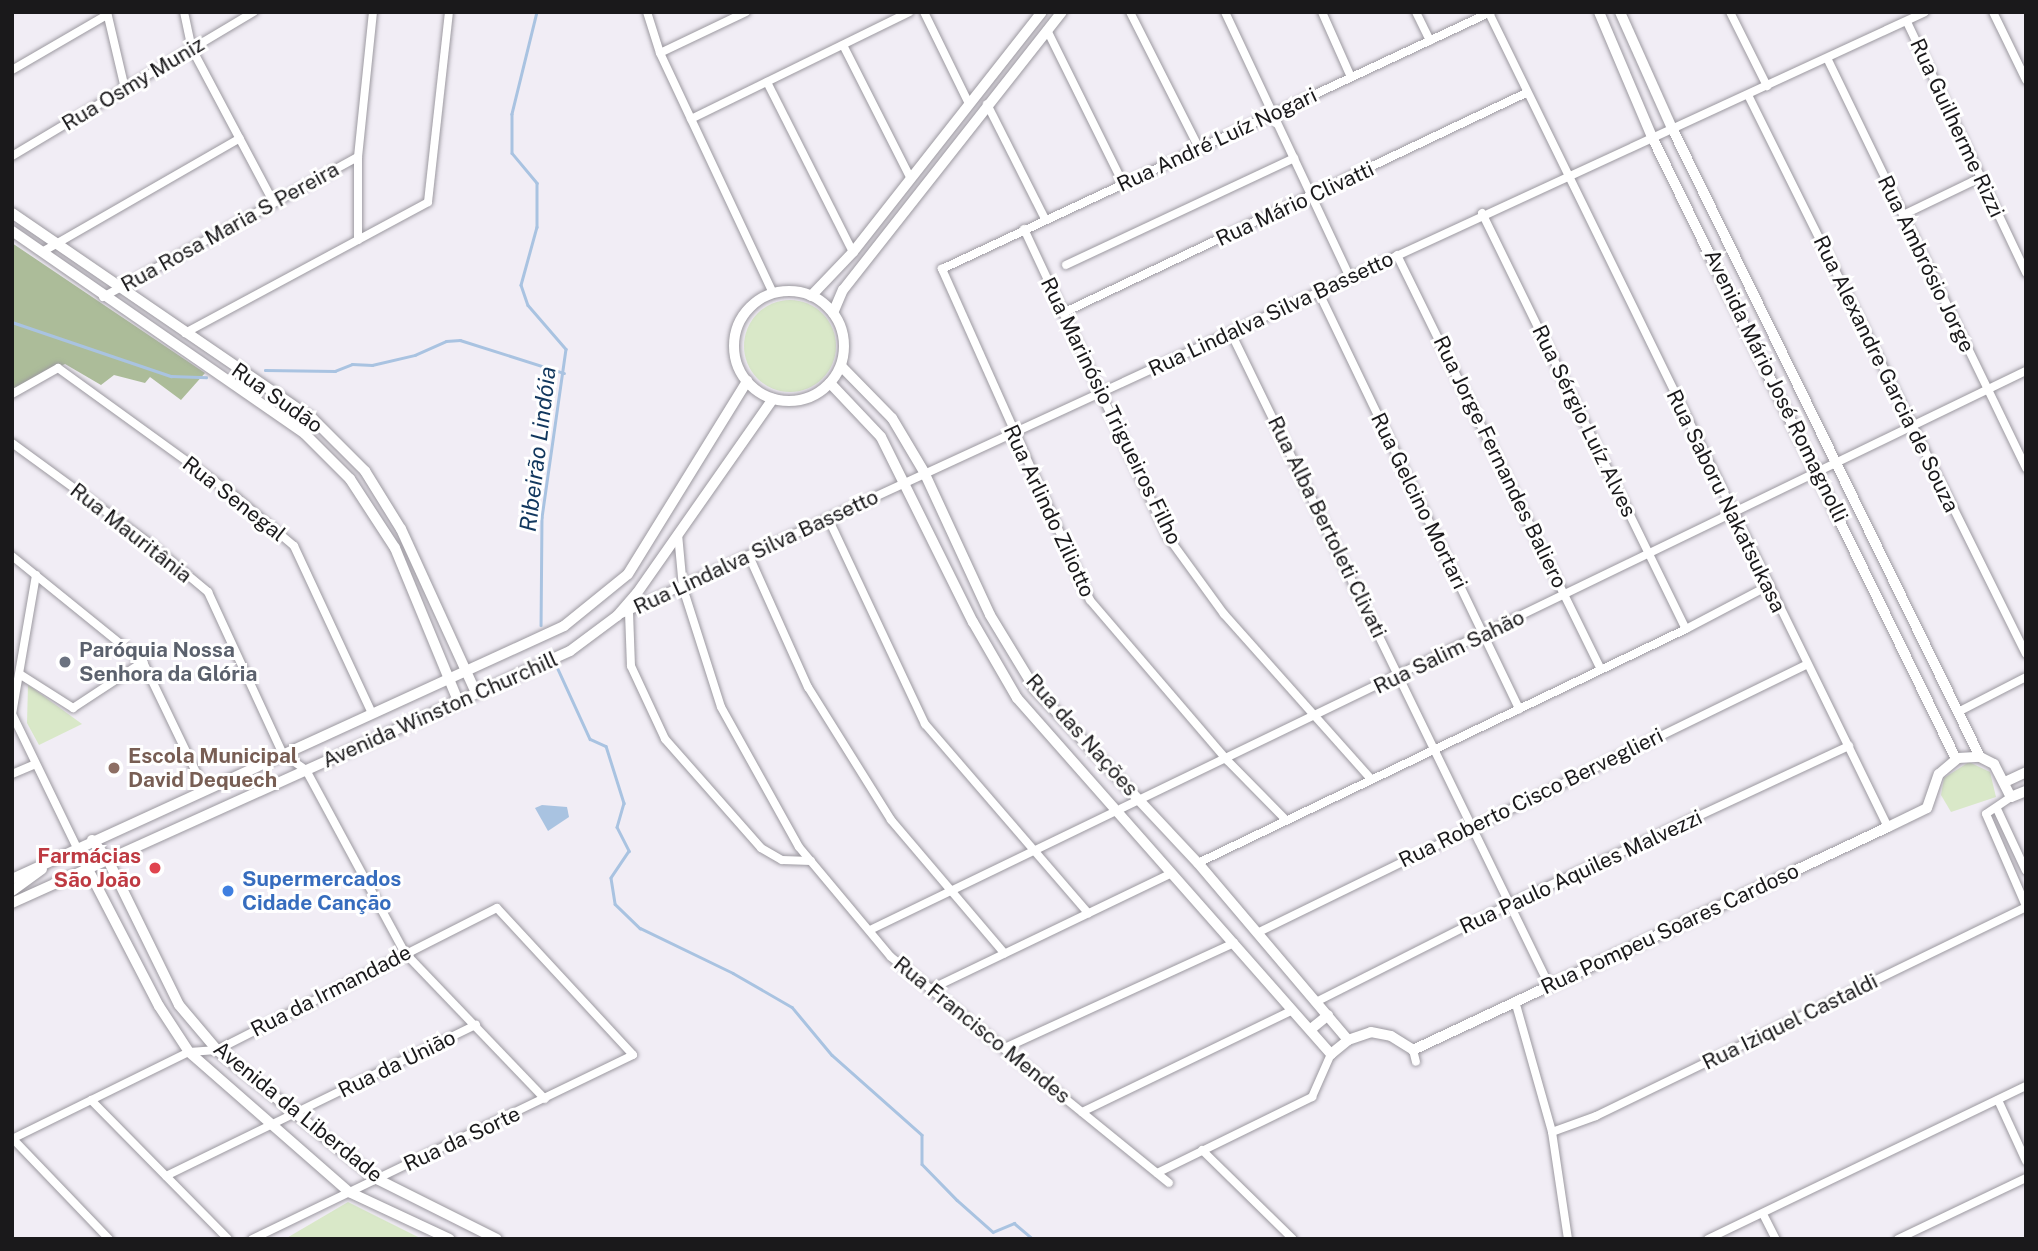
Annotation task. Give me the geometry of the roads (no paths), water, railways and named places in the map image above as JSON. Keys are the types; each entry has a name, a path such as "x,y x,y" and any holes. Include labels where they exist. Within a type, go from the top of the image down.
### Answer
{"main road":[{"path":"811,296 853,252 1042,12"},
{"path":"833,313 843,290 1062,12"},
{"path":"790,291 811,296 833,313 844,339 841,366 830,383 801,400 773,398 747,381 734,348 737,330 744,314 773,293 790,291"},
{"name":"Avenida Winston Churchill","path":"12,879 564,626 628,574 747,381"},
{"name":"Avenida Winston Churchill","path":"13,899 88,870 570,651 617,616 773,398"},
{"path":"13,899 46,864"}],"street":[{"path":"184,12 192,49 274,204"},
{"path":"358,240 358,158 373,12"},
{"path":"185,333 428,202 449,12"},
{"path":"647,12 660,53 773,293"},
{"path":"660,53 746,12"},
{"path":"691,119 909,12"},
{"path":"923,12 969,104"},
{"path":"1130,12 1199,148"},
{"path":"1225,12 1350,278"},
{"path":"1322,12 1351,77"},
{"path":"1416,12 1430,41"},
{"name":"Avenida Mário José Romagnolli","path":"1599,12 1653,137 1818,470 1956,759"},
{"name":"Avenida Mário José Romagnolli","path":"1620,12 1672,128 1980,757 1994,764 2005,782"},
{"path":"1730,12 1766,86"},
{"name":"Rua Lindalva Silva Bassetto","path":"617,616 683,588 924,472 1013,435 1232,335 1482,213 1828,60 1925,12"},
{"path":"1993,12 2026,80"},
{"path":"12,70 107,13 125,89"},
{"name":"Rua Osmy Muniz","path":"12,156 252,13"},
{"name":"Rua André Luíz Nogari","path":"942,269 1490,13"},
{"name":"Rua Saboru Nakatsukasa","path":"1490,13 1566,175 1888,827"},
{"name":"Rua Guilherme Rizzi","path":"1906,22 2026,273"},
{"path":"1046,30 1123,183"},
{"path":"843,45 911,178"},
{"name":"Rua Ambrósio Jorge","path":"1828,60 2026,468"},
{"path":"767,82 853,252"},
{"name":"Rua Mário Clivatti","path":"1063,313 1526,93"},
{"name":"Rua Alexandre Garcia de Souza","path":"1748,95 2026,654"},
{"path":"987,104 1045,219"},
{"path":"42,252 240,138"},
{"name":"Rua Rosa Maria S Pereira","path":"103,297 358,158"},
{"path":"1066,265 1294,158"},
{"path":"1903,215 1980,178"},
{"name":"Rua Sérgio Luíz Alves","path":"1482,213 1686,629"},
{"name":"Rua Sudão","path":"12,214 313,419 365,471 394,517 476,693"},
{"name":"Rua Marinósio Trigueiros Filho","path":"1024,229 1168,537 1224,614 1318,716 1371,779"},
{"name":"Rua Sudão","path":"12,231 103,297 305,433 350,479 381,524 458,701"},
{"name":"Rua Jorge Fernandes Baliero","path":"1397,255 1601,670"},
{"name":"Rua Arlindo Ziliotto","path":"942,269 1013,435 1090,600 1227,760 1284,818"},
{"name":"Rua Gelcino Mortari","path":"1319,293 1519,709"},
{"name":"Rua Alba Bertoleti Clivati","path":"1232,335 1512,902 1549,985"},
{"name":"Rua das Nações","path":"841,366 892,418 924,472 990,615 1035,689 1198,863 1348,1040"},
{"name":"Rua Senegal","path":"12,394 58,368 236,497 295,546 372,713"},
{"name":"Rua Salim Sahão","path":"870,930 1318,716 1650,555 1818,470 2026,371"},
{"name":"Rua das Nações","path":"830,383 881,437 906,481 973,622 1017,698 1331,1054"},
{"path":"265,406 278,396"},
{"name":"Rua Mauritânia","path":"12,443 153,546 208,592 282,754"},
{"path":"381,524 394,517"},
{"path":"828,518 925,724 1088,912"},
{"name":"Rua Francisco Mendes","path":"678,534 683,588 721,707 799,847 891,957 1007,1047 1169,1183"},
{"path":"12,556 143,662 204,789"},
{"path":"749,556 808,687 891,820 1004,953"},
{"path":"36,575 12,714 77,848"},
{"path":"1198,863 1284,818 1601,670 1768,586"},
{"path":"629,612 631,666 665,738 761,848 782,860 811,861"},
{"path":"18,679 73,708 143,662"},
{"name":"Rua Roberto Cisco Berveglieri","path":"1257,933 1473,824 1806,665"},
{"path":"1958,712 2026,677"},
{"name":"Rua Paulo Aquiles Malvezzi","path":"1316,1002 1512,902 1849,746"},
{"path":"282,754 306,770 405,953 545,1099"},
{"path":"1956,759 1980,757"},
{"name":"Rua Pompeu Soares Cardoso","path":"1413,1050 1927,808 1938,774 1956,759"},
{"path":"12,774 35,764"},
{"path":"2011,797 2005,782 2026,772"},
{"path":"2026,791 2011,797 1986,814 2026,907"},
{"path":"1997,809 2026,871"},
{"name":"Avenida da Liberdade","path":"92,841 108,860 179,1005 217,1050 377,1179 497,1239"},
{"name":"Avenida da Liberdade","path":"77,848 159,1006 189,1052 269,1126 349,1192 450,1239"},
{"path":"933,988 1172,873"},
{"name":"Rua Iziquel Castaldi","path":"1552,1132 1596,1116 2026,907"},
{"name":"Rua da Irmandade","path":"13,1139 189,1052 217,1050 497,908 632,1055"},
{"path":"1007,1047 1234,943"},
{"path":"1515,1001 1552,1132 1568,1239"},
{"path":"1082,1112 1293,1010"},
{"path":"1311,1029 1328,1016"},
{"name":"Rua da União","path":"166,1176 476,1025"},
{"path":"1157,1172 1312,1097 1331,1054 1348,1040 1375,1032 1413,1050 1416,1062"},
{"name":"Rua da Sorte","path":"252,1239 632,1055"},
{"path":"1708,1239 2026,1086"},
{"path":"91,1100 228,1239"},
{"path":"1998,1100 2026,1161"},
{"path":"13,1139 109,1239"},
{"path":"1202,1150 1293,1239"},
{"path":"1898,1239 2026,1178"},
{"path":"1763,1214 1776,1239"}],"water":[{"path":"542,805 567,807 569,817 548,831 535,808"}],"waterway":[{"name":"Ribeirão Lindóia","path":"537,12 512,114 512,153 537,183 537,227 521,285 528,305 566,349 542,517 541,625"},
{"path":"12,322 171,376 206,377"},
{"path":"265,370 335,371 352,364 372,365 415,355 446,341 460,340 564,373"},
{"name":"Ribeirão Lindóia","path":"558,669 590,739 606,746 624,803 617,827 629,851 611,878 615,904 640,928 733,973 792,1007 832,1055 922,1135 922,1164 957,1200 993,1232 1014,1223 1033,1239"}],"place":[{"name":"Paróquia Nossa Senhora da Glória","path":"65,662"},
{"name":"Escola Municipal David Dequech","path":"114,768"},
{"name":"Farmácias São João","path":"155,868"},
{"name":"Supermercados Cidade Canção","path":"228,891"}]}
